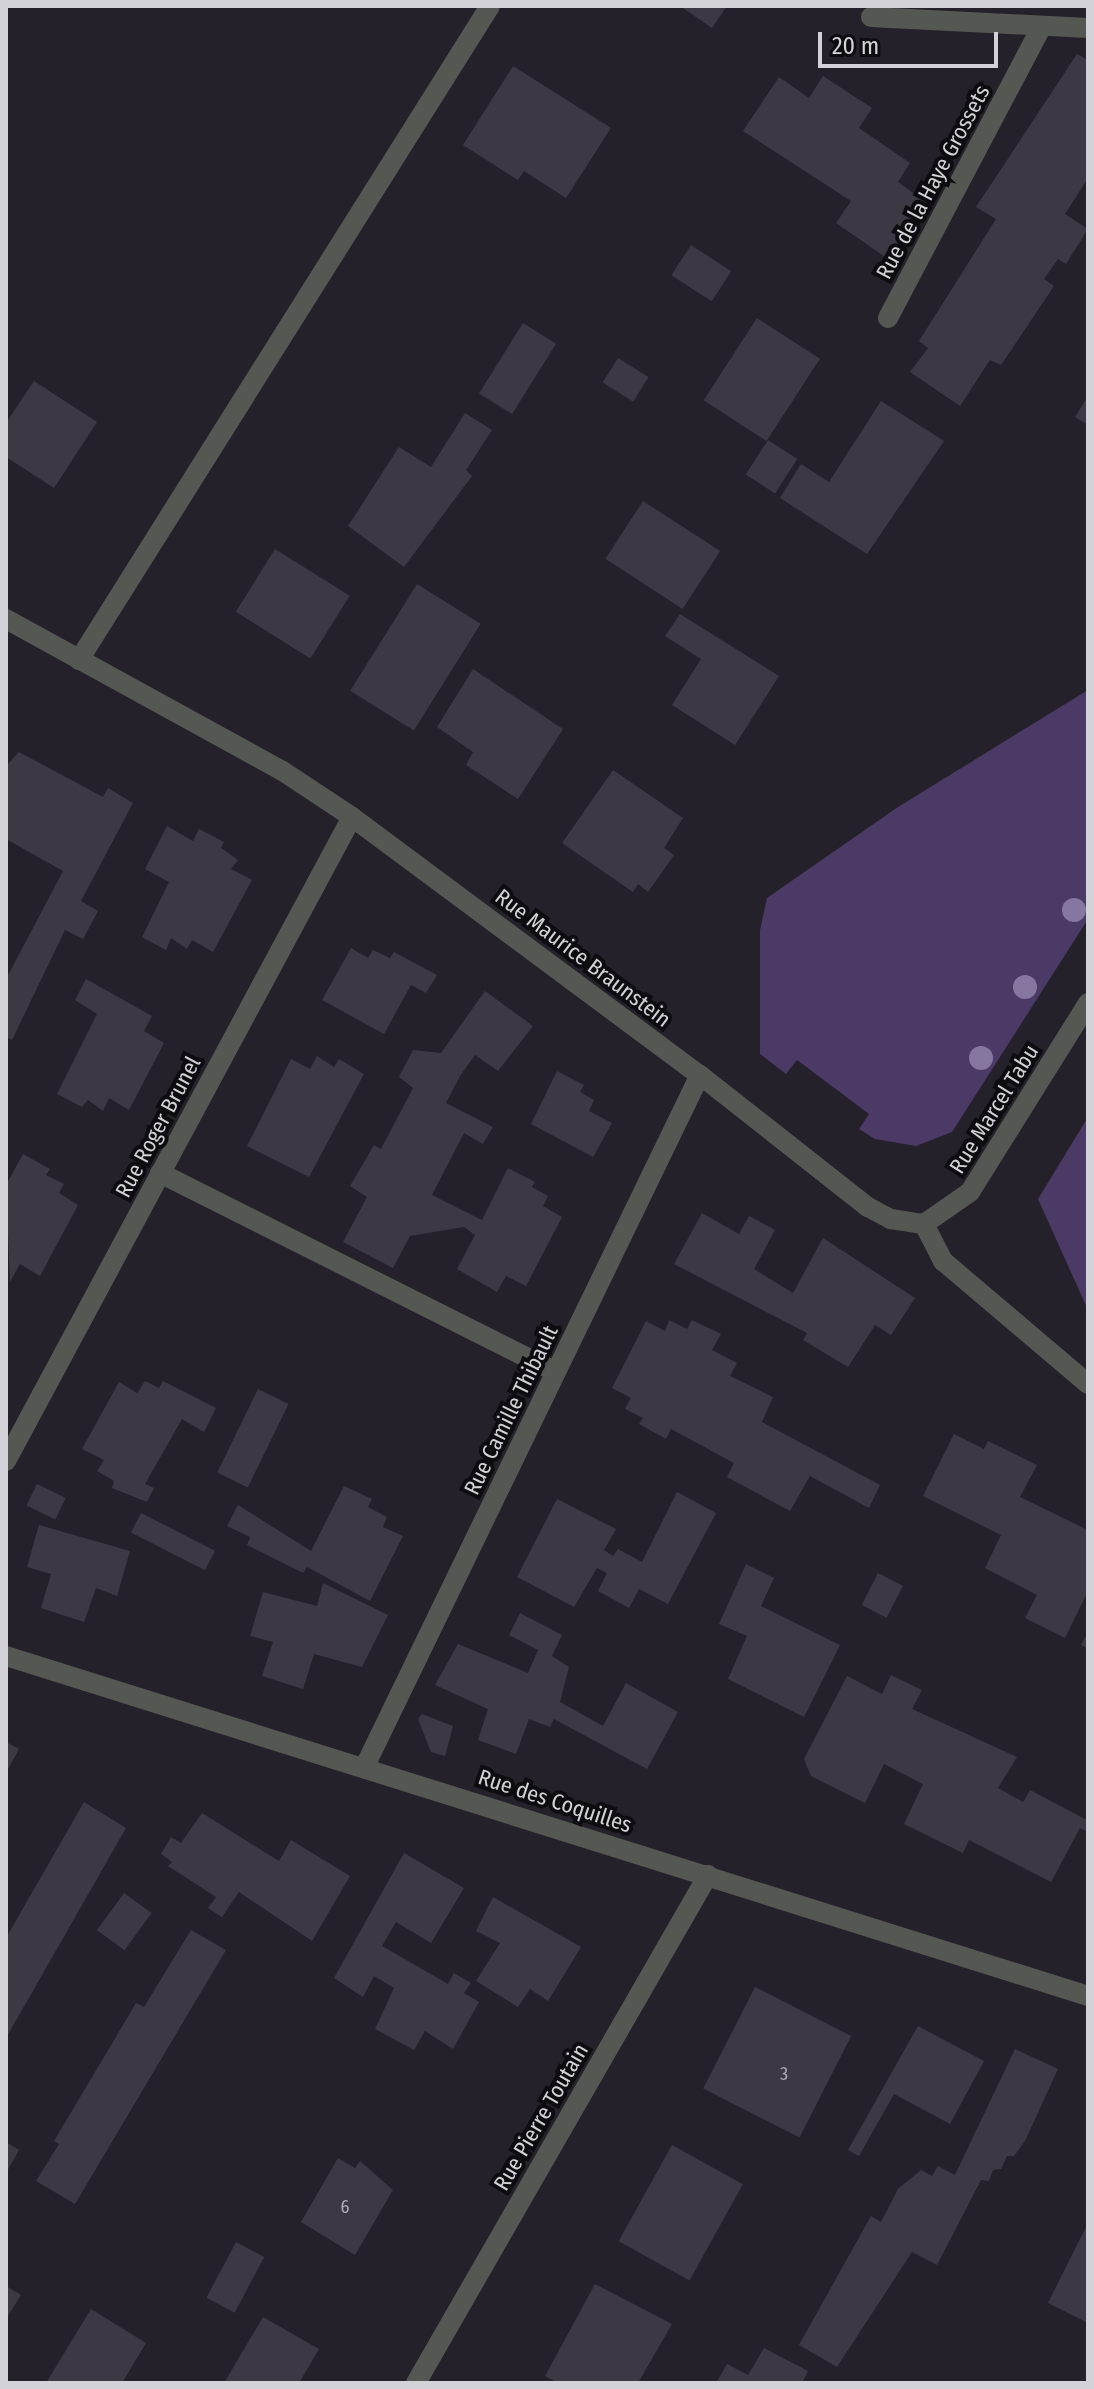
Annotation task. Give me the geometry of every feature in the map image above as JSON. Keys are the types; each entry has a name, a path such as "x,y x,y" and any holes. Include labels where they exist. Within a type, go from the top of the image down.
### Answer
{"street":[{"path":"79,660 490,6"},
{"path":"871,17 1088,28"},
{"name":"Rue de la Haye Grossets","path":"888,318 1042,26"},
{"name":"Rue Maurice Braunstein","path":"6,619 281,770 352,817 700,1075 868,1207 907,1224 924,1224"},
{"name":"Rue Roger Brunel","path":"6,1461 352,817"},
{"name":"Rue Marcel Tabu","path":"924,1224 970,1192 1088,1003"},
{"name":"Rue Camille Thibault","path":"365,1766 700,1075"},
{"path":"160,1173 556,1372"},
{"path":"924,1224 943,1261 1088,1384"},
{"name":"Rue des Coquilles","path":"6,1656 365,1766 1088,1996"},
{"name":"Rue Pierre Toutain","path":"416,2383 708,1875"}],"shaded area":[{"path":"1088,690 1088,919 952,1132 916,1146 875,1139 859,1129 869,1114 797,1060 786,1074 760,1054 760,930 767,898 898,807"},
{"path":"1088,1117 1088,1310 1038,1199"}],"building":[{"path":"680,6 727,6 712,28"},
{"path":"1077,54 1088,60 1088,178 1065,214 1088,229 1066,264 1058,259 1044,279 1054,286 1001,365 990,360 960,406 910,372 928,348 919,341 996,219 976,207"},
{"path":"513,66 611,128 566,198 524,171 518,180 463,145"},
{"path":"823,76 872,108 859,128 910,163 898,182 927,203 888,259 836,223 851,201 743,131 779,77 809,98"},
{"path":"691,245 731,271 712,301 671,275"},
{"path":"757,318 820,359 767,441 704,400"},
{"path":"523,323 556,344 512,414 479,393"},
{"path":"618,358 649,377 633,402 603,383"},
{"path":"34,381 97,422 54,488 6,457 6,423"},
{"path":"1088,396 1088,425 1075,417"},
{"path":"881,401 944,441 867,554 780,498 801,464 829,482"},
{"path":"465,413 492,430 466,470 472,476 404,567 348,526 399,447 431,467"},
{"path":"768,440 797,459 775,493 746,474"},
{"path":"643,501 720,551 683,609 605,559"},
{"path":"275,549 350,596 310,658 236,612"},
{"path":"417,584 481,624 414,731 350,691"},
{"path":"680,614 779,676 735,745 672,705 701,659 665,636"},
{"path":"473,669 563,729 518,799 466,765 473,752 437,727"},
{"path":"19,752 103,797 108,788 133,803 81,901 98,911 83,939 65,930 12,1040 6,1037 6,979 63,871 6,839 6,766"},
{"path":"613,770 683,818 664,848 674,855 648,892 638,884 633,892 562,843"},
{"path":"167,826 193,841 199,829 224,842 221,848 238,860 231,869 252,880 213,952 192,940 187,949 171,938 166,950 142,937 169,882 145,869"},
{"path":"351,948 368,958 373,950 390,958 394,952 437,975 426,993 411,985 384,1034 322,1000"},
{"path":"86,979 152,1016 144,1031 164,1043 129,1110 109,1098 103,1111 88,1100 82,1107 57,1094 97,1014 75,1000"},
{"path":"485,991 533,1026 498,1071 475,1055 460,1076 446,1103 493,1127 483,1144 464,1133 432,1195 482,1220 508,1168 535,1182 532,1187 548,1196 543,1206 562,1217 526,1286 506,1276 497,1292 457,1269 475,1235 464,1227 410,1236 393,1268 343,1242 367,1197 350,1186 374,1145 381,1149 413,1088 399,1077 413,1050 441,1053"},
{"path":"317,1056 334,1067 339,1059 364,1074 309,1177 247,1146 291,1059 310,1069"},
{"path":"557,1071 584,1085 580,1092 594,1100 589,1111 612,1123 593,1157 531,1124"},
{"path":"23,1154 50,1169 46,1175 64,1184 59,1193 78,1205 40,1276 20,1264 10,1282 6,1185"},
{"path":"702,1213 739,1234 749,1216 775,1230 754,1269 793,1293 823,1238 915,1298 891,1335 875,1325 848,1367 803,1340 807,1333 674,1264"},
{"path":"669,1320 687,1329 692,1320 721,1334 712,1350 737,1363 730,1376 773,1397 762,1422 880,1485 869,1508 810,1476 790,1511 727,1477 734,1463 671,1429 666,1439 639,1424 643,1418 625,1409 631,1398 612,1388 646,1321 665,1331"},
{"path":"145,1381 159,1388 163,1381 216,1408 204,1432 182,1419 145,1484 154,1488 147,1502 112,1488 114,1481 97,1471 104,1460 82,1449 119,1382 137,1393"},
{"path":"258,1389 289,1404 248,1487 217,1473"},
{"path":"954,1434 984,1449 988,1441 1037,1465 1020,1497 1088,1530 1088,1591 1065,1638 1025,1618 1037,1595 985,1568 1001,1535 923,1496"},
{"path":"37,1484 66,1498 55,1520 26,1506"},
{"path":"344,1486 372,1499 368,1507 387,1517 383,1527 403,1536 370,1601 307,1567 303,1573 247,1545 250,1537 227,1526 238,1505 311,1551"},
{"path":"677,1492 716,1513 668,1604 639,1589 629,1608 598,1591 607,1573 597,1568 574,1607 517,1577 557,1499 616,1529 604,1550 613,1556 618,1549 642,1562"},
{"path":"141,1513 215,1551 205,1570 131,1533"},
{"path":"39,1525 130,1551 117,1596 96,1588 84,1622 41,1608 51,1574 27,1567"},
{"path":"746,1564 774,1578 761,1606 840,1645 804,1717 728,1679 747,1636 719,1624"},
{"path":"878,1573 903,1586 887,1618 862,1605"},
{"path":"323,1583 388,1615 362,1667 314,1654 303,1689 262,1676 273,1642 250,1636 263,1592 317,1606"},
{"path":"520,1613 562,1635 552,1656 569,1667 560,1702 603,1726 626,1683 678,1712 647,1769 554,1719 550,1727 529,1719 516,1754 478,1740 488,1709 435,1685 458,1644 528,1673 538,1650 509,1635"},
{"path":"1088,1632 1088,1649 1081,1645"},
{"path":"891,1675 922,1690 912,1709 1017,1757 998,1788 1023,1802 1030,1790 1085,1819 1088,1814 1088,1832 1080,1828 1051,1882 969,1840 963,1853 904,1824 923,1784 884,1764 865,1803 811,1776 804,1759 847,1676 882,1694"},
{"path":"422,1714 453,1726 445,1756 431,1752 418,1719"},
{"path":"6,1742 19,1749 6,1773"},
{"path":"84,1802 126,1828 6,2038 6,1938"},
{"path":"202,1813 279,1861 291,1840 350,1876 312,1941 239,1892 222,1917 208,1908 216,1897 168,1866 172,1862 161,1854 171,1837 181,1843"},
{"path":"404,1853 464,1888 431,1943 396,1922 382,1946 448,1984 454,1973 471,1983 464,1993 479,2002 453,2049 425,2031 414,2050 375,2029 394,1988 374,1976 363,1997 334,1978"},
{"path":"124,1893 152,1913 124,1950 97,1930"},
{"path":"493,1897 581,1947 548,2001 530,1989 518,2007 476,1981 500,1943 476,1931"},
{"path":"191,1930 226,1950 75,2204 36,2181 59,2144 54,2141 136,2003 144,2007"},
{"path":"755,1987 851,2036 799,2138 703,2089"},
{"path":"918,2026 984,2061 950,2124 894,2094 859,2156 848,2150"},
{"path":"1015,2049 1058,2069 1025,2141 1014,2156 1007,2156 1001,2169 993,2170 989,2181 981,2180 937,2265 912,2252 837,2367 799,2345 871,2216 881,2222 898,2189 921,2170 932,2176 938,2166 955,2175"},
{"path":"6,2142 19,2150 6,2173"},
{"path":"672,2145 743,2184 690,2280 619,2241"},
{"path":"338,2158 355,2168 360,2161 393,2190 355,2255 301,2222"},
{"path":"1088,2223 1088,2323 1048,2303"},
{"path":"236,2242 264,2257 235,2313 206,2298"},
{"path":"595,2284 672,2324 638,2383 558,2383 545,2376"},
{"path":"6,2286 21,2295 6,2319"},
{"path":"91,2309 146,2343 122,2383 46,2383"},
{"path":"263,2317 319,2349 299,2383 224,2383"},
{"path":"764,2348 808,2371 802,2383 716,2383 727,2364 748,2375"}]}
